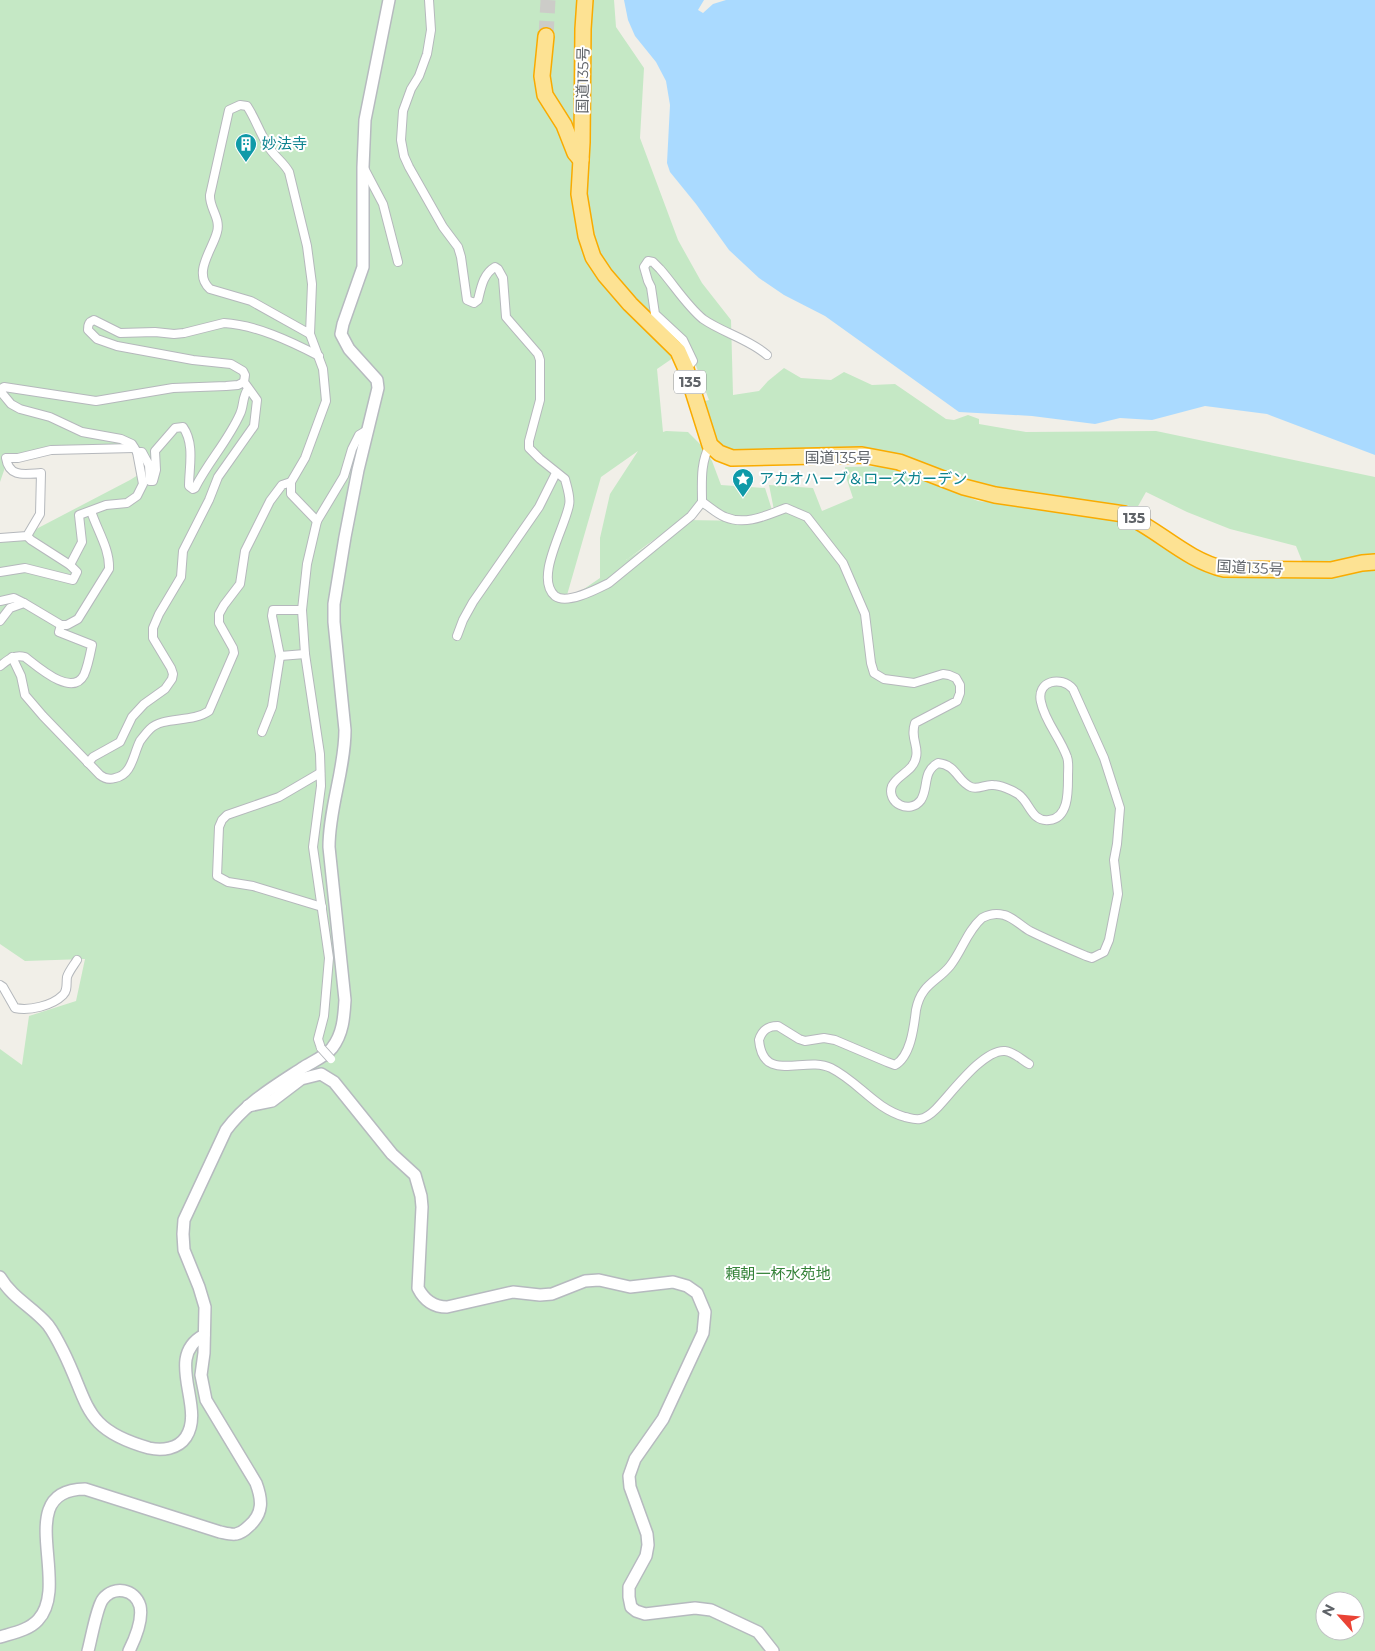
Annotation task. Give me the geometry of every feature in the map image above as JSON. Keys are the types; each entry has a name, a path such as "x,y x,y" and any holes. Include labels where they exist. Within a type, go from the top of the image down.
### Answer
{"highway":[{"name":"国道135号","path":"585,0 579,194 586,236 593,257 605,275 630,304 678,351 686,369 710,445 719,454 732,458 862,455 899,462 964,487 994,495 1124,514 1137,519 1192,556 1210,565 1224,569 1331,570 1371,561"},
{"name":"国道135号","path":"546,36 542,76 545,95 564,125 575,153 581,160"}],"street":[{"path":"0,1637 28,1628 37,1622 48,1605 50,1582 46,1525 51,1504 57,1497 66,1492 75,1489 85,1489 220,1532 236,1534 254,1521 261,1510 261,1495 256,1482 206,1400 201,1375 205,1307 184,1250 184,1220 226,1130 260,1096 332,1049 340,1035 344,1020 345,1000 328,826 345,745 334,604 358,470 378,388 377,380 349,348 341,334 363,267 365,120 389,0"},
{"path":"429,0 431,30 427,54 403,111 401,140 404,156 443,227 458,247 467,300 474,303 478,300 488,271 494,268 498,269 501,273 506,317 534,348 540,360 540,400 529,441 529,448 565,479 570,503 550,562 548,585 551,592 558,598 566,600 609,583 691,516 702,502 702,465 710,445"},
{"path":"310,334 251,302 210,289 206,286 204,280 205,257 216,237 218,224 209,201 210,195 229,110 240,105 246,106 256,120 267,146 284,163 289,172 307,246 312,284 310,334 323,369 326,401 306,458 291,482 291,494 317,521"},
{"path":"363,167 383,204 398,262"},
{"path":"686,369 694,361 683,340 655,314 651,287 644,271 648,261 653,262 660,269 703,319 747,342 767,355"},
{"path":"88,763 93,757 120,742 132,717 144,704 165,689 172,679 171,668 153,638 153,628 181,577 183,551 209,500 218,476 254,426 258,400 244,382 245,375 243,370 231,364 193,360 116,346 91,334 88,330 88,325 94,320 120,333 155,332 174,334 224,322 250,327 297,345 319,356"},
{"path":"70,565 82,542 79,515 106,505 127,503 138,496 144,484 136,450 132,444 121,439 82,432 50,417 15,406 4,398 1,389 4,387 96,401 173,388 238,385 244,382"},
{"path":"3,456 18,458 51,450 136,450 142,452 149,465 150,482 153,481 156,470 155,451 175,428 183,427 190,448 189,486 190,488 195,488 204,470 230,435 241,412 244,394 248,389"},
{"path":"331,1059 320,1048 318,1039 324,1016 329,958 313,847 321,786 320,754 305,654 302,610 307,564 317,521 344,476 352,449 359,435 369,429"},
{"path":"3,456 12,472 22,475 41,473 40,514 27,536"},
{"path":"458,636 463,620 473,602 539,507 556,473"},
{"path":"12,657 22,676 25,695 43,716 100,775 106,779 120,777 129,769 140,742 152,726 163,722 201,716 209,711 234,653 219,623 220,610 240,584 245,551 270,501 282,485 291,482"},
{"path":"702,502 730,519 752,521 786,508 807,517 843,563 865,614 874,673 884,679 906,683 914,683 943,674 956,678 960,685 960,693 956,702 915,723 912,731 917,754 916,760 912,767 893,785 891,793 899,805 904,808 912,807 920,801 926,776 932,766 938,763 953,769 968,786 974,788 996,785 1018,794 1036,817 1041,820 1058,817 1063,810 1068,793 1068,759 1064,748 1048,723 1040,700 1040,694 1050,682 1059,680 1068,684 1073,689 1104,758 1120,808 1114,860 1118,894 1110,940 1104,952 1092,958 1031,931 1007,915 990,914 982,919 963,942 950,966 924,988 916,1009 914,1027 904,1056 894,1065 835,1040 824,1038 805,1041 778,1026 773,1026 763,1031 759,1040 764,1058 773,1065 786,1067 808,1064 826,1066 841,1074 889,1112 916,1120 928,1116 936,1110 987,1056 1003,1051 1011,1052 1028,1064"},
{"path":"0,601 10,598 24,603 61,625 68,625 78,619 109,572 109,562 91,512"},
{"path":"0,538 27,536"},
{"path":"0,572 25,568 72,580 77,572 70,565 30,540 27,536"},
{"path":"0,621 10,608 24,603"},
{"path":"262,732 272,708 280,656 272,616 273,610 302,610"},
{"path":"0,666 12,657 25,657 60,681 76,683 84,675 92,645 59,632 61,625"},
{"path":"280,656 305,654"},
{"path":"320,773 279,797 227,815 219,827 217,876 228,882 253,886 322,907"},
{"path":"0,985 15,1008 40,1007 63,995 67,987 67,976 77,960"},
{"path":"248,1106 272,1101 301,1079 321,1074 334,1082 392,1154 415,1175 421,1196 422,1208 418,1288 422,1296 439,1307 447,1307 514,1292 540,1295 552,1294 585,1281 599,1280 630,1286 673,1282 687,1286 697,1293 702,1301 705,1312 703,1333 663,1419 635,1459 629,1476 632,1496 647,1534 648,1544 646,1556 629,1587 631,1607 645,1614 695,1608 711,1610 758,1632 772,1651"},
{"path":"0,1277 6,1288 15,1297 48,1324 67,1360 88,1410 109,1432 130,1443 156,1450 168,1449 178,1444 186,1436 190,1427 190,1412 185,1359 195,1340 204,1335"},
{"path":"88,1651 102,1600 109,1593 119,1590 128,1591 137,1600 140,1607 140,1620 128,1651"}],"green space":[{"name":"頼朝一杯水苑地","path":"0,0 614,0 616,27 644,68 640,138 678,240 702,283 731,320 733,395 759,391 784,368 801,378 831,380 844,372 872,385 895,384 946,419 954,420 968,415 979,419 979,424 1026,432 1156,431 1375,477 1375,1651 0,1651 0,1049 22,1065 29,1016 76,1001 85,959 25,961 0,944 0,540 19,538 130,480 138,475 139,467 130,448 9,456 0,482","holes":["689,347 709,400 701,402 703,447 688,432 663,432 657,369","704,447 753,452 862,455 1013,497 1125,505 1137,508 1146,492 1187,512 1230,529 1296,546 1302,561 1343,568 1208,567 1137,519 978,501 893,466 845,467 846,477 853,498 822,511 813,488 769,485 774,510 772,510 765,488 721,485 712,461","638,451 610,494 600,538 600,578 565,602 601,477","698,508 751,521 685,520 626,560"]}],"water":[{"path":"624,0 704,0 698,10 703,13 713,4 726,0 1375,0 1375,455 1267,414 1205,406 1152,420 1120,418 1095,424 1032,416 959,412 825,316 784,295 759,278 729,250 670,172 667,163 670,105 666,81 656,62 635,36 628,20"}],"tunnel":[{"path":"546,36 548,0"}],"place":[{"name":"妙法寺","path":"246,163"},
{"name":"アカオハーブ＆ローズガーデン","path":"743,498"}]}
